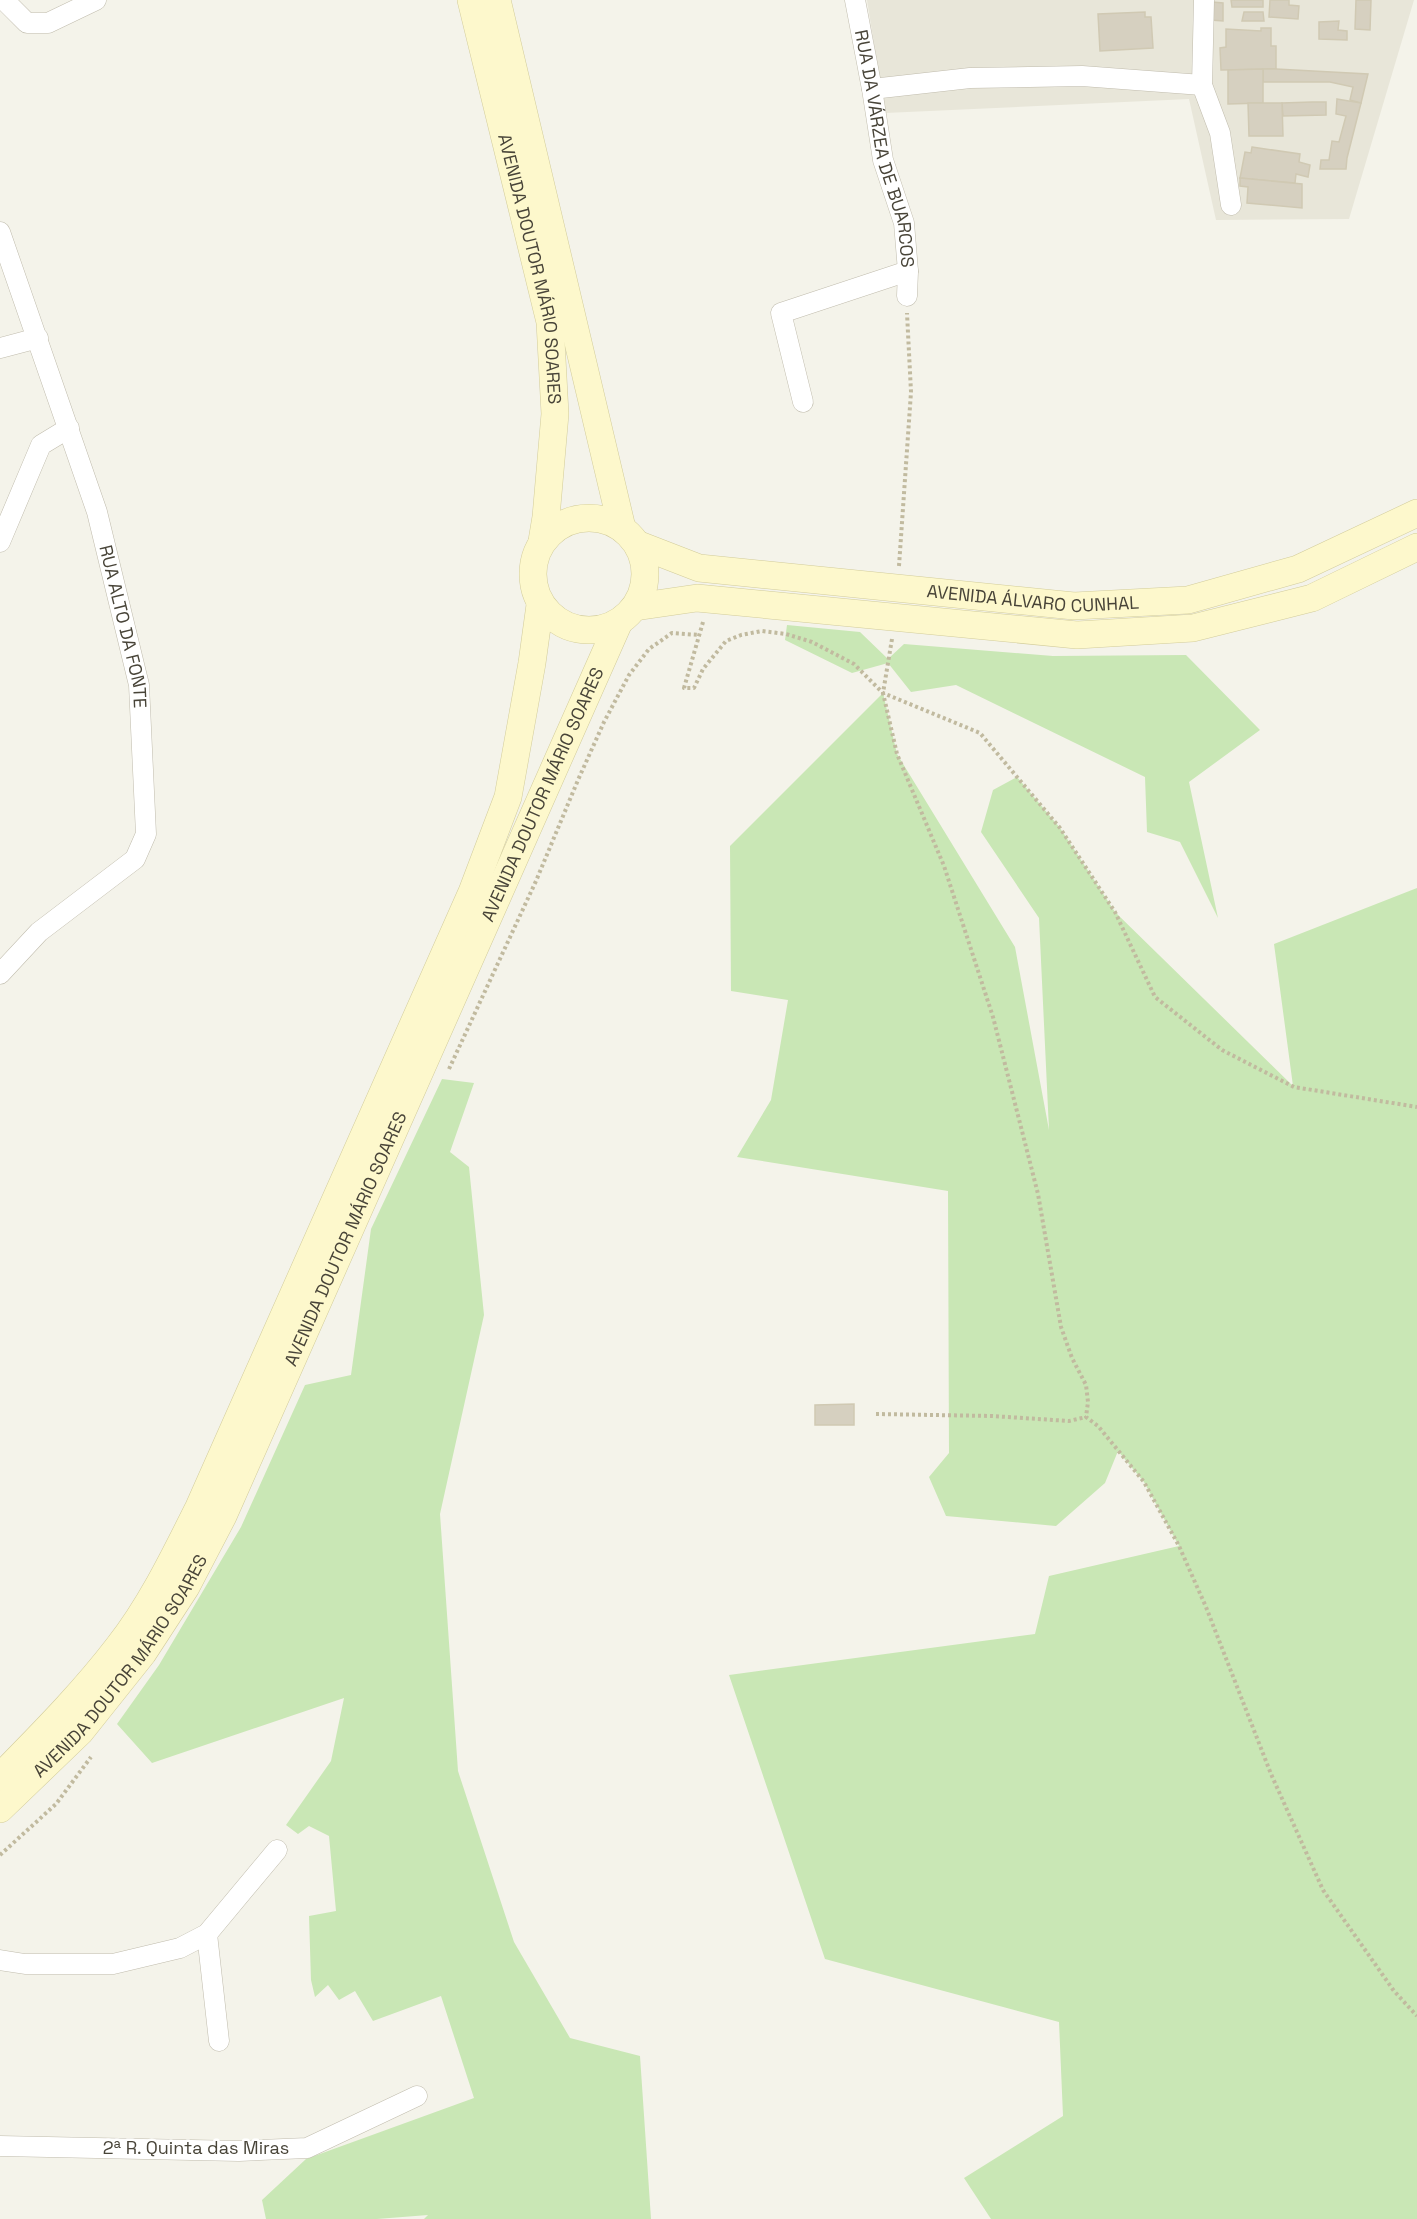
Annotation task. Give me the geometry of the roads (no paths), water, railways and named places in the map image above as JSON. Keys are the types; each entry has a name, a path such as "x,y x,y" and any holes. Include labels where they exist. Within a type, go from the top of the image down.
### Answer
{"main road":[{"name":"AVENIDA DOUTOR MÁRIO SOARES","path":"471,0 549,322 555,414 542,541"},
{"name":"AVENIDA DOUTOR MÁRIO SOARES","path":"497,0 629,536"},
{"name":"AVENIDA ÁLVARO CUNHAL","path":"629,536 699,568 1074,606 1188,600 1298,569 1417,513"},
{"path":"579,518 601,518 629,536 645,565 644,587 627,615 598,631 576,630 556,621 540,605 532,584 533,561 542,541 558,526 579,518"},
{"name":"AVENIDA ÁLVARO CUNHAL","path":"627,615 697,598 1077,635 1193,628 1312,598 1417,547"},
{"name":"AVENIDA DOUTOR MÁRIO SOARES","path":"0,1777 62,1715 119,1646 162,1581 199,1507 476,882 508,797 540,605"},
{"name":"AVENIDA DOUTOR MÁRIO SOARES","path":"0,1809 80,1732 143,1653 191,1577 228,1505 627,615"}],"street":[{"path":"4,0 27,23 48,23 96,0"},
{"name":"RUA DA VÁRZEA DE BUARCOS","path":"855,0 883,160 904,223 908,271 907,296"},
{"path":"1204,0 1202,85 1220,133 1231,205"},
{"path":"872,89 970,78 1082,76 1202,85"},
{"name":"RUA ALTO DA FONTE","path":"0,232 97,512 139,685 146,834 135,859 39,932 0,974"},
{"path":"803,402 781,313 908,271"},
{"path":"0,348 38,339"},
{"path":"0,542 41,445 69,428"},
{"path":"0,1960 25,1964 113,1964 180,1948 207,1934 277,1850"},
{"path":"207,1934 219,2041"},
{"name":"2ª R. Quinta das Miras","path":"0,2146 239,2151 307,2148 417,2096"}]}
